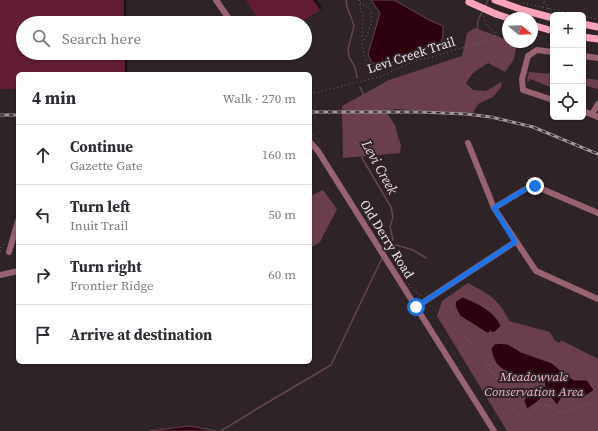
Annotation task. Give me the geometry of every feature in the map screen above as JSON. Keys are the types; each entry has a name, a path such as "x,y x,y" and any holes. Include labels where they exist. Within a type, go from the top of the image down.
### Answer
{"main road":[{"path":"467,1 502,16"},
{"path":"498,1 550,17"},
{"path":"586,25 598,27"},
{"path":"538,27 550,30"},
{"path":"586,37 598,39"}],"street":[{"path":"216,0 227,16"},
{"path":"550,52 538,50 528,56 522,79 523,90 550,99"},
{"path":"586,56 598,58"},
{"path":"595,116 598,104"},
{"path":"468,143 494,208 515,242 536,271 598,299"},
{"name":"Old Derry Road","path":"312,144 318,151 494,431"},
{"path":"494,208 529,187 535,186 598,213"},
{"path":"9,252 16,228"},
{"path":"416,307 515,242"},
{"path":"0,276 16,272"}],"path":[{"path":"542,7 545,0"},
{"path":"545,0 549,9"},
{"path":"359,1 371,10 373,19 368,35 362,43"},
{"path":"359,1 363,17 362,43 364,55 372,78"},
{"path":"522,3 564,12"},
{"name":"Levi Creek Trail","path":"312,93 387,75 409,62 433,58 457,49 495,39 496,34 485,23 484,16 486,10"},
{"path":"586,17 598,19"},
{"path":"0,252 1,247 6,242 11,244"},
{"path":"402,273 415,292 419,295 423,295"},
{"path":"430,304 436,310 450,318 496,376 520,418 525,419 542,405 550,406 564,412 590,403 598,398"}],"green space":[{"path":"475,28 502,38 502,48 516,48 514,59 505,72 488,63 473,73 466,83 473,90 486,91 501,82 502,86 493,97 478,104 473,113 394,109 386,112 395,125 401,145 400,153 343,158 342,106 389,80 462,56 467,33"},
{"path":"529,72 550,74 550,87 530,79 528,83 527,80"},
{"path":"586,78 598,80 598,89 586,86"},
{"path":"323,190 337,209 320,242 312,247 312,195"},
{"name":"Meadowvale Conservation Area","path":"468,283 482,290 493,298 501,307 509,321 550,332 555,341 560,343 561,340 598,359 598,431 507,431 437,316 442,301"}],"shaded area":[{"path":"371,0 394,0 429,20 443,26 441,42 434,46 410,53 389,64 372,63 368,54 380,13"},
{"path":"463,297 480,305 490,312 501,326 495,332 487,333 460,316 455,306 456,301"},
{"path":"495,343 508,344 521,352 552,363 574,380 587,380 594,390 586,396 579,398 563,396 557,405 547,393 527,409 524,401 527,393 545,386 544,381 517,375 504,370 495,361 491,349"},
{"path":"189,426 217,431 149,431"}],"building":[{"path":"0,0 124,0 124,16 16,16 16,60 125,60 125,72 16,72 16,89 0,89"},
{"path":"246,0 313,0 320,10 310,16 256,16"}],"waterway":[{"path":"346,0 354,26 348,49 349,57 355,67 357,78"},
{"name":"Levi Creek","path":"485,6 488,0"},
{"name":"Levi Creek","path":"384,253 389,243 393,240 390,227 393,217 391,207 362,158 361,152 351,137 351,130 355,124 359,107 366,100 476,59 478,20 483,11"},
{"path":"360,87 366,100"},
{"path":"389,243 413,250 426,258"},
{"name":"Levi Creek","path":"221,431 331,365 383,256"},
{"path":"490,331 496,344"}],"railway":[{"path":"312,112 421,112 466,114 491,117 533,127 598,154"},
{"path":"0,115 16,115"}],"route":[{"path":"416,307 515,242 494,208 529,187 535,186"}]}
